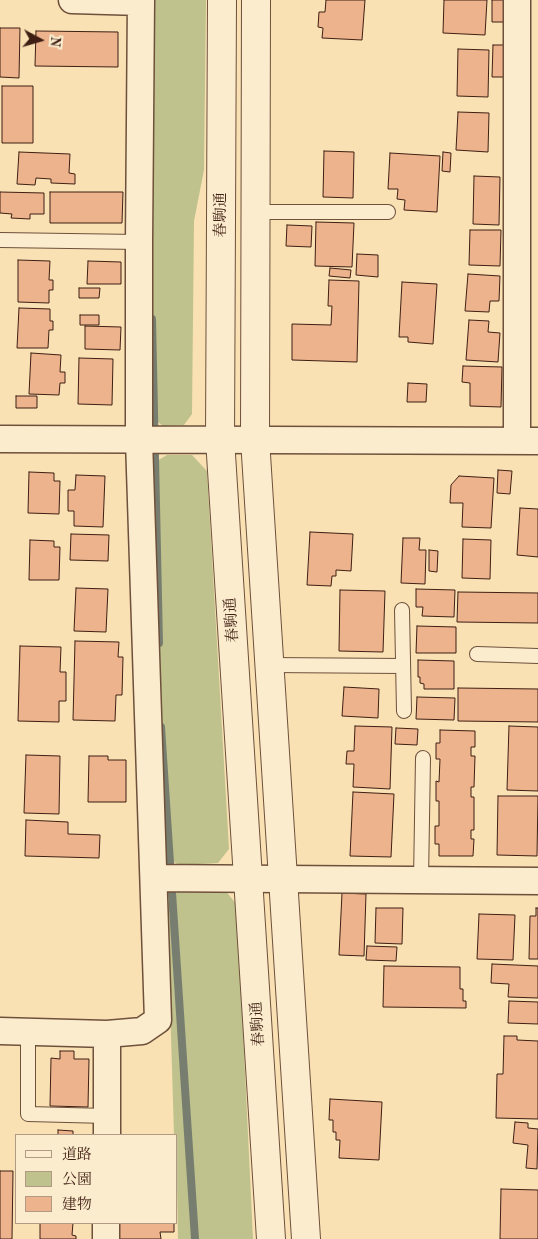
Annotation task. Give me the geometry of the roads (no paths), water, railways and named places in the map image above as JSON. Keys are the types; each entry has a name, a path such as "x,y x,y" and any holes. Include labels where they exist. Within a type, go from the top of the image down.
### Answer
{"street":[{"path":"0,1031 107,1034 142,1031 158,1020 139,440 141,1 72,0"},
{"name":"春駒通","path":"222,0 220,439 271,1239"},
{"path":"256,0 255,439 306,1239"},
{"path":"0,439 527,441 517,0"},
{"path":"154,878 538,881"},
{"path":"107,1034 107,1126"},
{"path":"106,1224 106,1239"}],"lane":[{"path":"256,212 388,212"},
{"path":"0,240 139,242"},
{"path":"402,610 404,711"},
{"path":"477,654 538,656"},
{"path":"270,665 403,666"},
{"path":"421,880 423,758"},
{"path":"28,1032 28,1114 107,1126"}],"waterway":[{"path":"152,319 159,643"},
{"path":"161,727 195,1239"}]}
